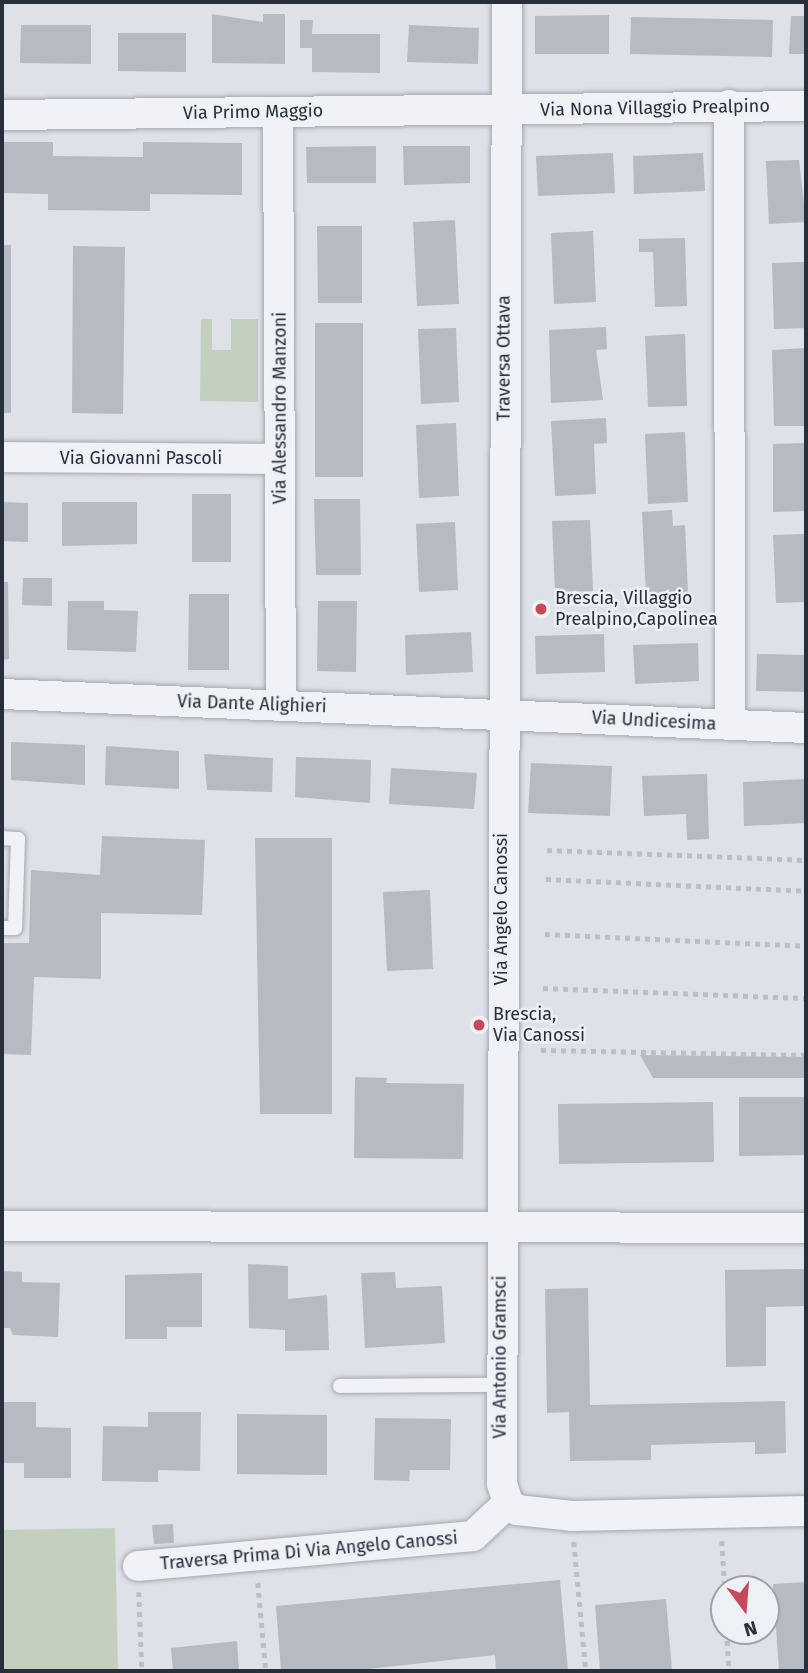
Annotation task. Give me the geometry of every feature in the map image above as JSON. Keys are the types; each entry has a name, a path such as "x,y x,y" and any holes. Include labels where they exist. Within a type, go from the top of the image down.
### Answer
{"street":[{"name":"Traversa Ottava","path":"502,714 507,2"},
{"path":"729,105 730,724"},
{"name":"Via Nona Villaggio Prealpino","path":"505,110 806,106"},
{"name":"Via Primo Maggio","path":"2,115 505,110"},
{"name":"Via Alessandro Manzoni","path":"278,112 281,705"},
{"name":"Via Giovanni Pascoli","path":"2,457 280,458"},
{"name":"Via Dante Alighieri","path":"2,694 502,714"},
{"name":"Via Undicesima","path":"502,714 806,728"},
{"name":"Via Angelo Canossi","path":"501,1230 502,714"},
{"path":"2,1226 501,1230 806,1228"},
{"name":"Via Antonio Gramsci","path":"501,1230 499,1385 505,1494"},
{"path":"505,1494 517,1510 572,1516 806,1511"},
{"name":"Traversa Prima Di Via Angelo Canossi","path":"138,1566 473,1536 505,1494"}],"lane":[{"path":"2,838 18,839 15,928 2,928"},
{"path":"340,1386 499,1385"}],"path":[{"path":"547,850 806,860"},
{"path":"546,879 806,891"},
{"path":"545,934 806,946"},
{"path":"543,988 806,998"},
{"path":"541,1050 806,1055"},
{"path":"720,1512 723,1575"},
{"path":"572,1516 586,1671"},
{"path":"256,1554 266,1671"},
{"path":"138,1566 142,1671"},
{"path":"728,1645 729,1671"}],"green space":[{"path":"201,319 212,319 212,350 231,350 231,319 258,319 258,402 200,401"},
{"path":"115,1528 118,1671 2,1671 2,1530"}],"building":[{"path":"212,14 263,22 263,14 285,14 285,64 212,63"},
{"path":"609,15 609,54 535,54 535,16"},
{"path":"791,16 806,16 806,54 789,54"},
{"path":"631,17 773,20 772,57 630,54"},
{"path":"300,20 313,20 312,34 380,34 380,73 312,72 312,48 300,48"},
{"path":"21,25 91,25 91,64 20,63"},
{"path":"409,25 479,28 478,64 407,62"},
{"path":"118,33 186,33 186,72 118,71"},
{"path":"2,142 53,142 53,156 143,157 143,142 242,143 242,195 150,194 150,211 48,210 48,194 2,193"},
{"path":"376,146 376,183 307,183 306,147"},
{"path":"403,146 470,146 470,183 404,185"},
{"path":"613,153 615,193 538,196 536,156"},
{"path":"703,153 705,191 634,194 633,156"},
{"path":"799,160 806,222 769,224 766,161"},
{"path":"455,220 459,304 417,306 413,222"},
{"path":"317,226 362,226 362,303 318,303"},
{"path":"593,231 596,302 554,304 551,233"},
{"path":"685,238 687,306 655,307 653,252 639,252 639,239"},
{"path":"2,245 11,245 11,413 2,413"},
{"path":"73,246 125,247 123,414 72,413"},
{"path":"806,262 806,328 774,329 772,263"},
{"path":"315,323 363,323 363,477 315,477"},
{"path":"606,327 607,349 596,350 603,400 551,403 549,330"},
{"path":"456,328 459,402 421,404 418,329"},
{"path":"685,334 687,406 648,407 645,336"},
{"path":"806,348 806,426 774,426 772,350"},
{"path":"606,418 607,443 594,444 596,494 555,496 551,421"},
{"path":"456,423 459,496 419,498 416,425"},
{"path":"685,432 688,502 648,504 645,434"},
{"path":"806,443 806,511 773,512 773,444"},
{"path":"192,494 231,494 231,562 192,562"},
{"path":"314,499 360,499 361,575 316,575"},
{"path":"2,502 28,503 28,542 2,541"},
{"path":"62,502 137,502 137,544 62,546"},
{"path":"672,510 673,526 685,525 688,593 646,595 642,512"},
{"path":"590,520 593,591 555,592 552,521"},
{"path":"455,522 458,590 419,592 416,524"},
{"path":"806,534 806,602 776,603 773,535"},
{"path":"23,578 52,578 52,606 22,605"},
{"path":"2,582 8,582 9,659 2,660"},
{"path":"189,594 229,594 229,670 188,670"},
{"path":"68,601 104,601 104,610 138,611 136,652 67,650"},
{"path":"318,601 357,601 356,672 317,671"},
{"path":"471,632 473,672 406,675 405,635"},
{"path":"604,634 605,672 536,674 535,636"},
{"path":"698,643 699,681 635,684 633,645"},
{"path":"757,654 806,655 806,692 756,691"},
{"path":"11,742 85,745 85,785 11,780"},
{"path":"106,746 179,751 179,789 105,785"},
{"path":"204,754 273,758 272,792 207,790"},
{"path":"296,757 371,760 370,803 295,797"},
{"path":"531,763 612,766 610,816 528,813"},
{"path":"391,768 477,773 474,809 389,804"},
{"path":"707,774 709,839 687,840 686,814 644,816 642,776"},
{"path":"806,779 806,823 744,826 743,782"},
{"path":"102,836 205,840 202,915 101,913 101,979 34,977 31,1055 2,1054 2,943 29,943 31,870 100,875"},
{"path":"255,838 332,838 332,1114 260,1114"},
{"path":"430,890 433,969 387,971 383,892"},
{"path":"640,1055 806,1057 806,1078 653,1078"},
{"path":"355,1077 387,1078 386,1083 464,1084 463,1159 354,1158"},
{"path":"739,1097 806,1097 806,1155 739,1156"},
{"path":"713,1102 714,1162 559,1164 558,1104"},
{"path":"248,1264 288,1266 288,1299 327,1295 329,1350 285,1351 285,1330 249,1328"},
{"path":"806,1269 806,1306 766,1307 766,1366 726,1367 725,1270"},
{"path":"2,1271 22,1272 22,1282 60,1283 58,1337 13,1335 10,1328 2,1328"},
{"path":"395,1272 396,1288 442,1286 445,1343 365,1348 361,1273"},
{"path":"202,1273 202,1327 167,1327 167,1339 125,1339 125,1275"},
{"path":"588,1288 590,1405 785,1401 786,1453 755,1454 755,1442 651,1445 651,1460 570,1461 569,1412 547,1413 545,1289"},
{"path":"2,1402 36,1402 36,1427 71,1428 71,1478 24,1478 24,1463 2,1463"},
{"path":"148,1412 201,1412 200,1471 158,1470 158,1482 102,1481 103,1426 148,1427"},
{"path":"237,1414 327,1415 327,1475 237,1474"},
{"path":"375,1418 451,1419 450,1470 410,1470 409,1481 374,1480"},
{"path":"173,1524 174,1543 154,1544 152,1525"},
{"path":"560,1580 568,1671 496,1671 495,1655 350,1671 281,1671 276,1606"},
{"path":"806,1582 806,1671 779,1671 780,1584"},
{"path":"666,1599 672,1671 600,1671 595,1605"},
{"path":"237,1641 239,1671 173,1671 171,1648"}],"place":[{"name":"Brescia, Villaggio Prealpino,Capolinea","path":"541,609"},
{"name":"Brescia, Via Canossi","path":"479,1025"}]}
